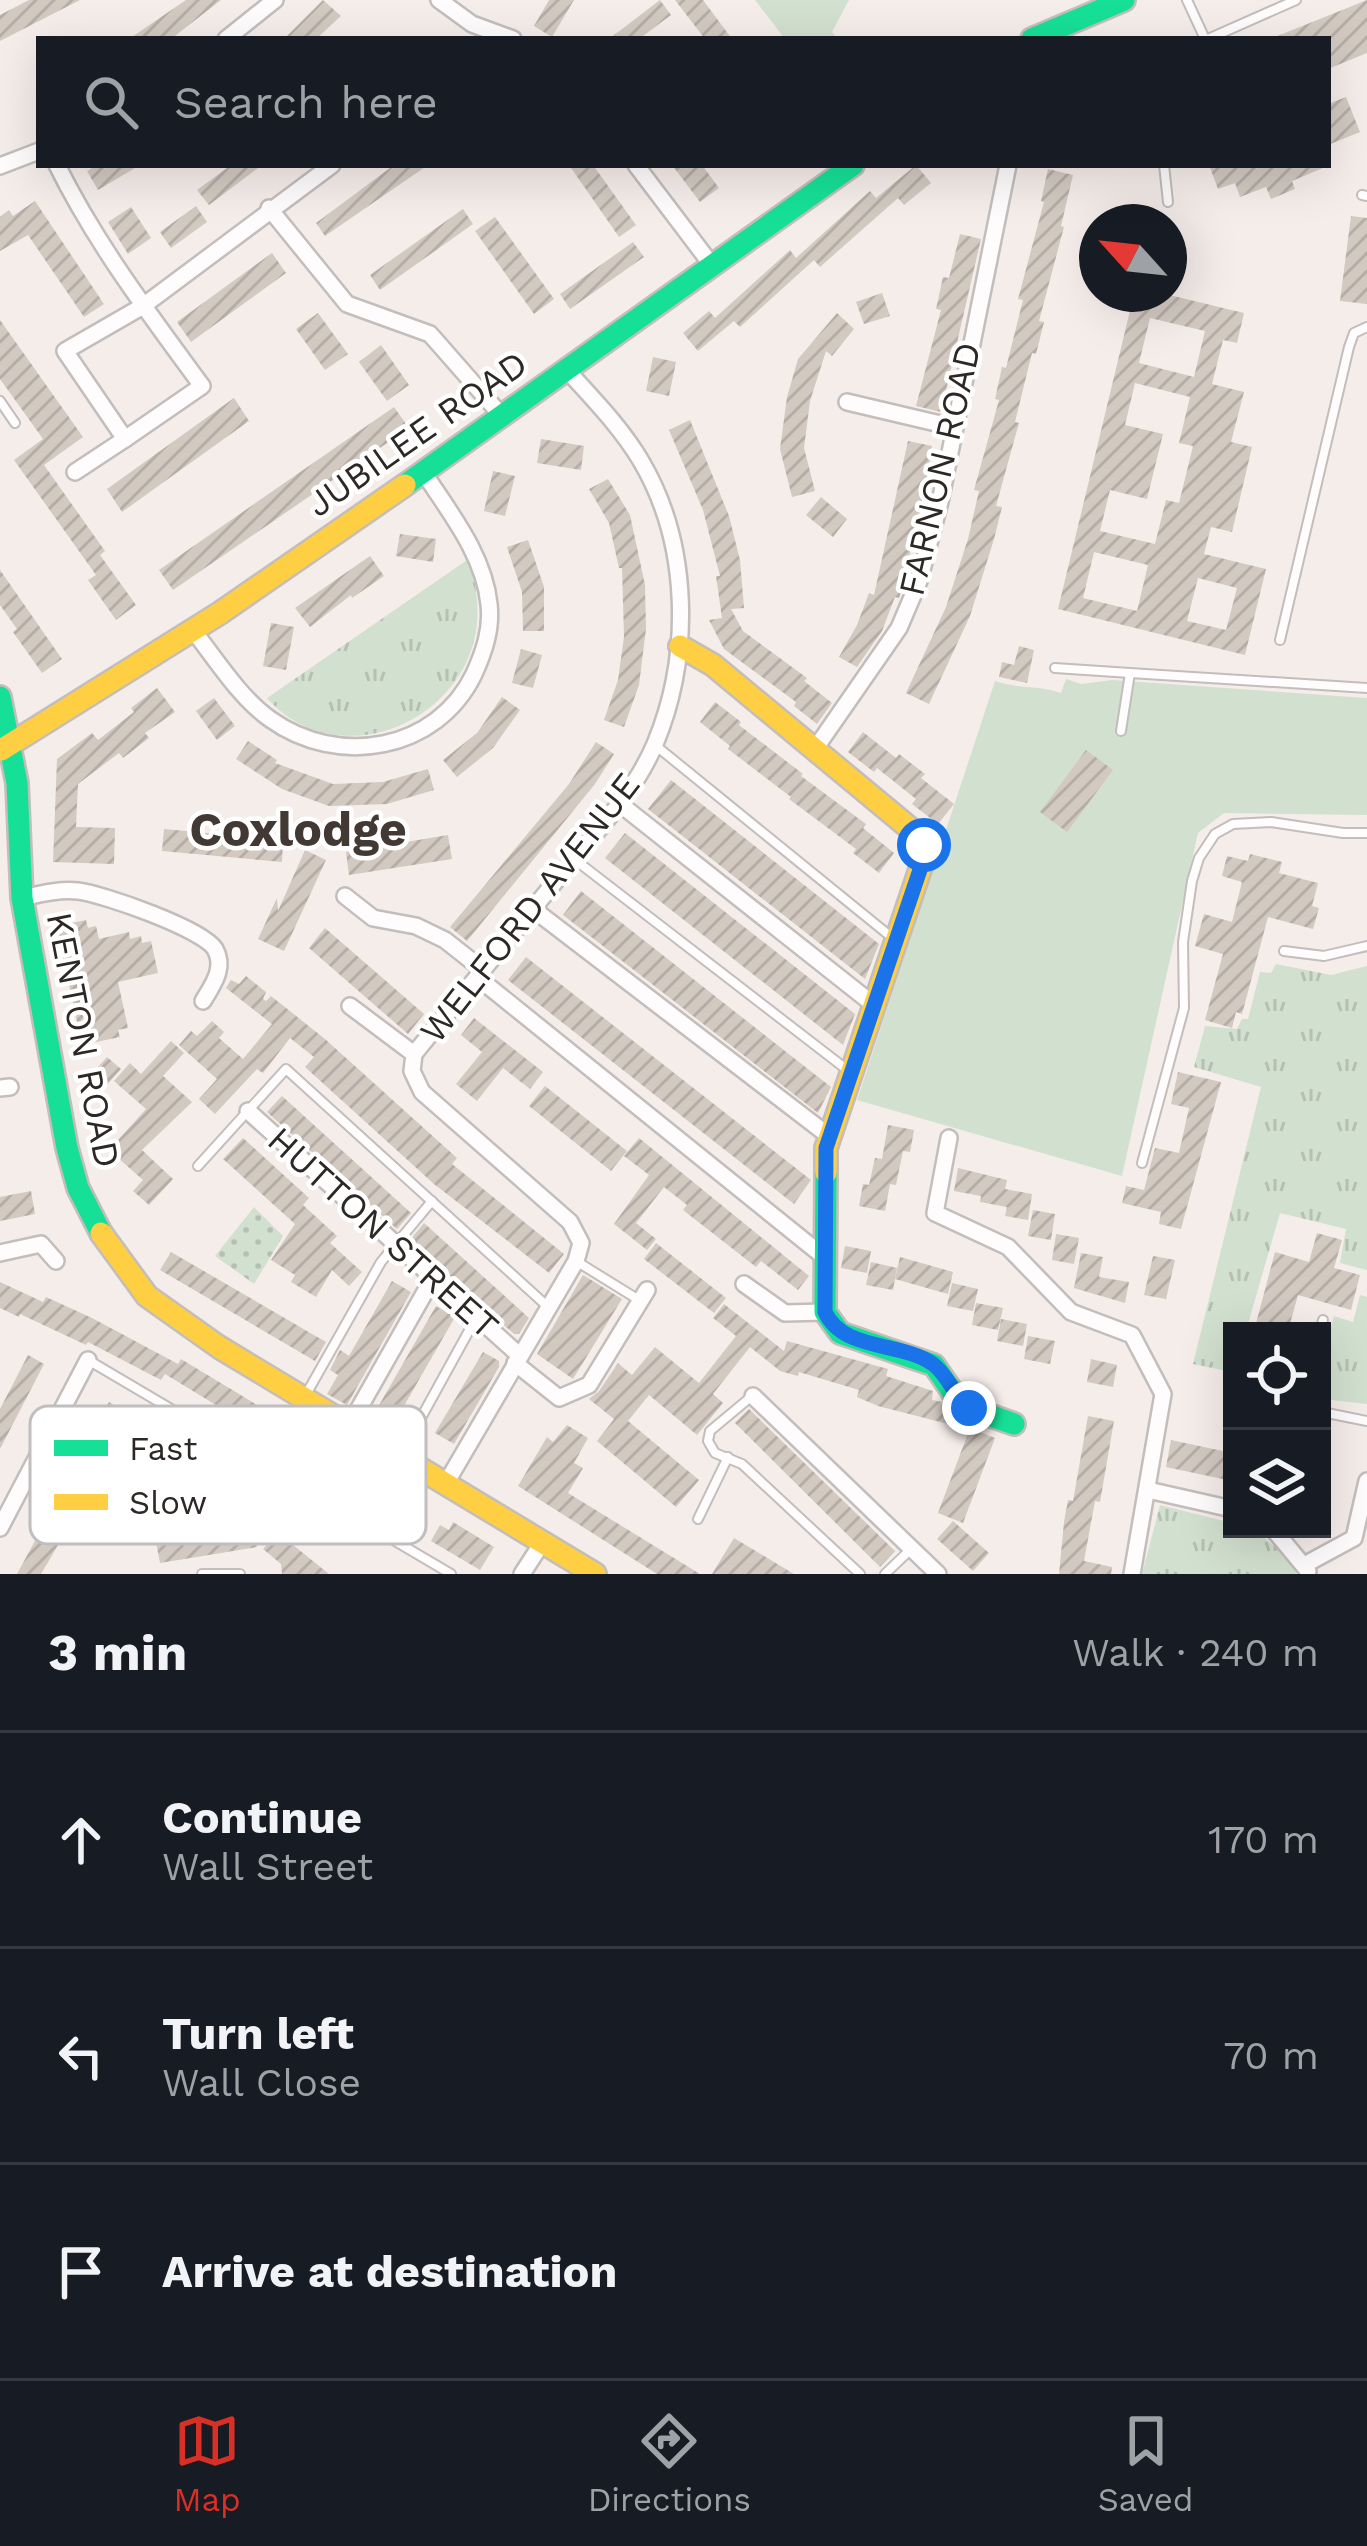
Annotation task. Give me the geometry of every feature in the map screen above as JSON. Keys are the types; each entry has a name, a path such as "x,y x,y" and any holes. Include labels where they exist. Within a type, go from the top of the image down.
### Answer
{"street":[{"path":"230,36 274,0"},
{"path":"439,0 469,32"},
{"path":"1037,36 1083,8 1124,0"},
{"path":"0,166 36,152"},
{"path":"58,168 76,204 143,306 202,386 75,472"},
{"path":"125,439 65,351 143,306 328,168"},
{"path":"639,168 710,265"},
{"name":"JUBILEE ROAD","path":"6,747 424,473 849,168"},
{"name":"FARNON ROAD","path":"815,749 899,628 931,540 1007,168"},
{"path":"269,208 347,304 430,334 500,415"},
{"name":"WELFORD AVENUE","path":"414,1054 620,804 655,745 680,646 678,576 657,490 628,442 566,369"},
{"path":"848,402 953,427"},
{"path":"192,629 270,719 308,739 352,748 399,742 437,722 466,690 487,647 490,604 478,560 424,473"},
{"path":"680,646 713,665 924,845 924,858 824,1157 825,1312 840,1333 934,1365 969,1408 1014,1424"},
{"name":"KENTON ROAD","path":"0,697 20,826 22,898 78,1189 94,1223 147,1296 316,1406"},
{"path":"0,801 20,826"},
{"path":"620,804 874,1005"},
{"path":"22,898 79,891 206,940 220,962 217,978 203,1001"},
{"path":"345,896 373,917 416,926 445,940 480,974 823,1256"},
{"path":"533,909 829,1136"},
{"path":"350,1006 414,1054 412,1071 422,1093 571,1222 581,1243 576,1261 445,1485"},
{"name":"HUTTON STREET","path":"248,1111 559,1398 589,1385 643,1296"},
{"path":"949,1138 935,1213 1008,1247 1072,1312 1132,1335 1163,1394 1132,1574"},
{"path":"0,1253 41,1244 56,1261"},
{"path":"360,1406 433,1278"},
{"path":"744,1284 784,1313 825,1312"},
{"path":"64,1406 88,1360"},
{"path":"753,1396 938,1574"},
{"path":"0,1528 30,1471"},
{"name":"KENTON ROAD","path":"426,1473 595,1574"},
{"path":"1281,1538 1307,1569 1354,1538 1367,1481"},
{"path":"1148,1490 1223,1507"},
{"path":"522,1574 542,1543"}],"lane":[{"path":"1187,0 1205,36"},
{"path":"1214,36 1296,0"},
{"path":"1164,168 1168,202"},
{"path":"1280,640 1349,346 1354,333 1367,327"},
{"path":"0,401 15,423"},
{"path":"1055,668 1367,688"},
{"path":"1121,730 1130,673"},
{"path":"655,745 896,940"},
{"path":"1142,1163 1184,1008 1183,942 1192,881 1199,858 1215,834 1232,824 1271,822 1367,832"},
{"path":"574,859 851,1073"},
{"path":"1284,951 1324,956 1367,946"},
{"path":"198,1166 286,1069 547,1306"},
{"path":"304,1399 381,1262 432,1201"},
{"path":"576,1261 643,1296"},
{"path":"426,1409 476,1318"},
{"path":"88,1360 166,1406"},
{"path":"753,1396 710,1431 707,1442 715,1454 742,1464 860,1574"},
{"path":"1331,1414 1367,1421"},
{"path":"698,1519 728,1457"},
{"path":"401,1544 452,1574"},
{"path":"885,1574 911,1550"},
{"path":"202,1574 241,1574"}],"green space":[{"path":"755,0 849,0 832,32 835,36 783,36"},
{"path":"470,558 476,589 474,641 461,672 441,698 415,718 386,731 354,736 323,733 293,720 267,698"},
{"path":"1066,679 1081,684 1112,680 1367,698 1367,815 1224,813 1198,833 1122,1176 857,1100 995,681 1061,693"},
{"path":"1276,964 1331,975 1367,966 1367,1270 1340,1263 1346,1229 1280,1213 1249,1322 1223,1322 1223,1370 1193,1364 1261,1087 1194,1067 1205,1026 1237,1029 1242,1019 1248,1019 1260,972 1271,973"},
{"path":"254,1207 283,1236 254,1284 215,1256"},
{"path":"1360,1295 1367,1297 1367,1404 1331,1400 1334,1316 1353,1322"},
{"path":"1160,1505 1223,1521 1223,1538 1265,1538 1293,1562 1296,1574 1142,1574"}],"building":[{"path":"29,0 80,0 0,41 0,15"},
{"path":"186,0 221,0 175,36 133,36"},
{"path":"323,0 341,16 319,36 287,36"},
{"path":"549,0 574,0 553,36 534,26"},
{"path":"660,0 671,15 643,36 613,36"},
{"path":"675,0 703,0 730,36 703,36"},
{"path":"1367,0 1367,53 1331,68 1331,36 1277,36"},
{"path":"1346,97 1360,132 1331,144 1331,103"},
{"path":"92,168 135,168 98,190 87,171"},
{"path":"227,168 258,168 209,205 197,190"},
{"path":"390,168 424,168 325,236 316,223"},
{"path":"571,168 595,168 636,225 619,237"},
{"path":"674,168 704,168 719,188 700,202"},
{"path":"912,168 918,168 931,183 904,205 898,198 820,267 814,260 740,327 734,321 698,351 683,333 709,311 715,318 790,250 796,258 870,191 876,198"},
{"path":"1210,168 1323,168 1292,181 1295,189 1271,199 1266,187 1240,197 1235,183 1218,189"},
{"path":"1048,169 1073,175 1039,321 1044,322 1015,422 1019,423 996,506 1002,507 994,539 970,616 929,704 906,693 946,607 968,539 979,491 974,490 999,400 995,399 1002,367 1006,368 1023,300 1018,299"},
{"path":"35,201 104,304 84,317 28,235 0,251 0,217 9,210 13,216"},
{"path":"196,206 207,222 171,248 160,232"},
{"path":"131,207 151,238 128,254 108,222"},
{"path":"463,209 473,224 380,290 370,275"},
{"path":"1351,216 1367,218 1367,304 1340,301"},
{"path":"495,217 554,299 534,314 475,231"},
{"path":"960,234 981,239 941,412 916,406 941,310 936,309 943,277 949,278"},
{"path":"633,242 644,257 570,309 560,294"},
{"path":"272,253 286,273 191,342 177,322"},
{"path":"882,293 890,316 864,324 856,302"},
{"path":"1187,299 1244,313 1237,343 1223,340 1212,384 1244,392 1231,442 1252,447 1232,532 1211,527 1204,554 1266,569 1245,655 1058,609 1130,312 1187,312","holes":["1150,318 1205,331 1194,377 1139,363","1135,383 1190,397 1179,443 1193,446 1179,503 1166,500 1155,544 1100,531 1110,490 1147,499 1163,434 1125,425","1094,552 1148,565 1137,611 1083,598","1198,578 1237,588 1226,630 1187,621"]},
{"path":"318,313 348,354 325,370 296,329"},
{"path":"837,313 854,329 832,356 826,351 810,401 804,448 815,491 792,497 780,449 787,397 798,359"},
{"path":"0,320 83,437 44,465 105,551 100,555 136,605 116,620 88,580 96,575 14,460 43,439 0,379"},
{"path":"381,345 409,385 387,401 359,362"},
{"path":"653,357 676,362 669,396 646,391"},
{"path":"234,398 249,421 122,512 107,489"},
{"path":"394,407 409,428 173,590 159,570"},
{"path":"690,420 729,516 740,560 744,608 731,609 743,631 807,678 804,681 832,703 817,724 794,706 796,702 724,649 709,620 722,618 716,576 720,576 703,510 669,430"},
{"path":"541,439 584,446 581,470 537,463"},
{"path":"908,441 932,446 925,489 899,598 895,597 882,631 857,667 839,657 869,593 874,595"},
{"path":"493,471 515,476 505,516 484,511"},
{"path":"608,479 630,515 645,585 646,629 639,685 624,727 604,720 618,680 624,637 622,568 609,523 589,489"},
{"path":"821,497 847,519 833,537 806,515"},
{"path":"400,534 436,539 433,562 396,556"},
{"path":"528,540 544,587 544,631 523,631 522,592 507,547"},
{"path":"370,556 384,576 310,627 295,608"},
{"path":"0,570 62,659 42,673 0,605"},
{"path":"271,623 294,627 286,670 263,666"},
{"path":"1019,646 1034,650 1027,683 999,677 1002,662 1014,665"},
{"path":"521,649 542,655 533,688 512,683"},
{"path":"157,688 175,712 145,733 149,738 123,758 119,753 78,784 76,827 115,828 114,864 53,862 57,759 92,733 98,740"},
{"path":"502,697 520,710 493,748 457,777 443,760 477,733"},
{"path":"214,698 235,726 217,740 196,711"},
{"path":"715,702 866,824 863,828 894,853 879,873 700,722"},
{"path":"863,732 925,774 921,778 954,804 938,824 912,804 916,799 848,752"},
{"path":"248,741 275,763 333,784 383,782 428,769 434,790 387,804 329,806 282,789 236,759"},
{"path":"596,742 614,754 595,784 467,941 450,927 569,784"},
{"path":"1086,750 1113,770 1067,832 1040,812"},
{"path":"671,780 879,944 865,979 648,809"},
{"path":"164,829 283,840 282,862 162,851"},
{"path":"625,833 855,1014 843,1045 605,858"},
{"path":"448,835 452,859 349,875 346,852"},
{"path":"305,850 326,860 284,951 258,939 277,898 278,911"},
{"path":"1250,854 1282,862 1279,873 1318,883 1312,906 1319,908 1313,929 1268,917 1242,1014 1236,1012 1232,1028 1205,1020 1223,954 1195,946 1204,914 1232,922 1242,882 1222,876 1227,856 1248,861"},
{"path":"581,891 831,1087 818,1113 563,915"},
{"path":"86,920 88,928 96,926 99,939 129,932 130,939 141,936 142,943 151,941 158,973 118,982 128,1028 118,1030 120,1037 82,1045 58,934 63,933 62,925"},
{"path":"325,928 424,1014 408,1034 309,948"},
{"path":"526,957 811,1180 794,1204 508,980"},
{"path":"246,976 266,992 263,999 271,996 325,1039 457,1158 452,1164 564,1254 549,1273 434,1184 305,1067 314,1057 290,1038 263,1073 257,1069 215,1114 199,1099 217,1079 179,1045 191,1031 197,1036 212,1021 224,1032 219,1038 243,1059 272,1024 226,988 231,980 239,984"},
{"path":"474,1018 543,1072 530,1089 503,1068 477,1101 456,1084 482,1052 461,1035"},
{"path":"171,1041 184,1053 163,1076 192,1102 142,1150 173,1179 149,1205 133,1191 143,1180 109,1150 146,1109 114,1081 130,1063 141,1074"},
{"path":"107,1057 121,1069 104,1088 91,1075"},
{"path":"1178,1072 1221,1082 1181,1229 1159,1224 1161,1212 1122,1203 1126,1186 1144,1190 1155,1148 1179,1153 1189,1108 1171,1104"},
{"path":"545,1086 627,1151 611,1171 529,1106"},
{"path":"282,1096 411,1213 397,1229 267,1112"},
{"path":"888,1125 914,1130 910,1152 903,1151 896,1185 890,1184 885,1211 859,1206 875,1158 882,1159"},
{"path":"243,1138 309,1198 303,1205 337,1236 330,1243 362,1272 349,1286 332,1270 316,1297 291,1282 295,1275 271,1260 295,1224 223,1159"},
{"path":"639,1138 809,1276 798,1290 761,1261 756,1267 683,1210 687,1205 664,1187 636,1223 656,1239 647,1250 614,1224 649,1175 624,1156"},
{"path":"958,1168 1007,1180 1005,1189 1032,1194 1028,1220 1005,1216 1007,1207 980,1202 981,1196 954,1191"},
{"path":"31,1191 35,1214 0,1221 0,1197"},
{"path":"1033,1210 1055,1214 1051,1240 1028,1236"},
{"path":"424,1223 529,1318 519,1334 410,1240"},
{"path":"1317,1233 1342,1240 1334,1268 1360,1275 1351,1310 1298,1295 1290,1322 1256,1322 1275,1252 1309,1262"},
{"path":"1056,1234 1079,1238 1074,1264 1052,1260"},
{"path":"656,1243 726,1298 714,1313 644,1259"},
{"path":"845,1246 871,1251 867,1273 841,1268"},
{"path":"171,1252 326,1342 315,1361 160,1270"},
{"path":"1081,1253 1103,1257 1099,1277 1129,1282 1125,1303 1074,1288"},
{"path":"1153,1256 1175,1260 1166,1299 1144,1295"},
{"path":"900,1257 953,1272 948,1294 895,1279"},
{"path":"871,1262 897,1268 893,1290 866,1285"},
{"path":"583,1275 622,1299 573,1379 537,1354"},
{"path":"392,1281 411,1292 347,1405 327,1394 338,1375 330,1370 340,1350 349,1356"},
{"path":"0,1282 43,1302 46,1297 178,1364 181,1359 259,1406 218,1406 165,1374 161,1380 88,1342 0,1308"},
{"path":"952,1283 978,1289 973,1311 947,1306"},
{"path":"976,1303 1003,1308 998,1330 972,1325"},
{"path":"724,1304 784,1351 787,1341 888,1369 886,1376 933,1391 932,1400 942,1402 958,1418 956,1426 878,1406 857,1397 859,1390 780,1371 750,1347 713,1394 723,1403 697,1435 649,1395 628,1421 699,1480 676,1507 597,1441 614,1419 589,1399 618,1363 632,1375 655,1347 699,1383 736,1336 713,1318"},
{"path":"436,1306 455,1317 404,1406 379,1406"},
{"path":"1001,1319 1027,1324 1023,1346 997,1341"},
{"path":"1028,1336 1055,1341 1050,1364 1024,1359"},
{"path":"483,1352 499,1361 499,1367 454,1444 435,1433"},
{"path":"28,1355 44,1364 0,1449 0,1409"},
{"path":"1091,1359 1117,1365 1113,1387 1087,1382"},
{"path":"749,1409 895,1551 880,1567 735,1423"},
{"path":"1088,1416 1114,1421 1084,1561 1112,1567 1111,1574 1059,1574 1068,1500 1073,1501"},
{"path":"567,1425 588,1438 574,1463 583,1468 568,1493 700,1574 657,1574 518,1486 547,1437 553,1442"},
{"path":"970,1428 995,1438 963,1523 938,1513"},
{"path":"1171,1440 1223,1451 1223,1479 1166,1467"},
{"path":"953,1521 989,1553 973,1571 937,1539"},
{"path":"453,1522 494,1547 480,1570 431,1541 440,1525 449,1530"},
{"path":"734,1538 794,1574 712,1574"},
{"path":"33,1544 59,1544 41,1574 17,1574"},
{"path":"156,1544 257,1544 257,1547 160,1563"},
{"path":"267,1544 292,1544 329,1574 282,1574 281,1564 263,1549"}],"traffic: fast":[{"path":"1039,36 1124,0"},
{"path":"405,485 849,168"},
{"path":"0,697 17,783 22,898 67,1148 78,1188 101,1233"},
{"path":"826,1173 825,1312 840,1333 934,1365 969,1408 1014,1424"}],"traffic: slow":[{"path":"1,750 220,613 405,485"},
{"path":"680,646 713,665 918,835 924,845 924,858 826,1148 826,1173"},
{"path":"101,1233 147,1296 219,1347 317,1406"},
{"path":"426,1472 595,1574"}],"district":[{"name":"Coxlodge","path":"298,829"}],"route":[{"path":"924,845 924,858 824,1157 825,1312 840,1333 934,1365 969,1408"}]}
